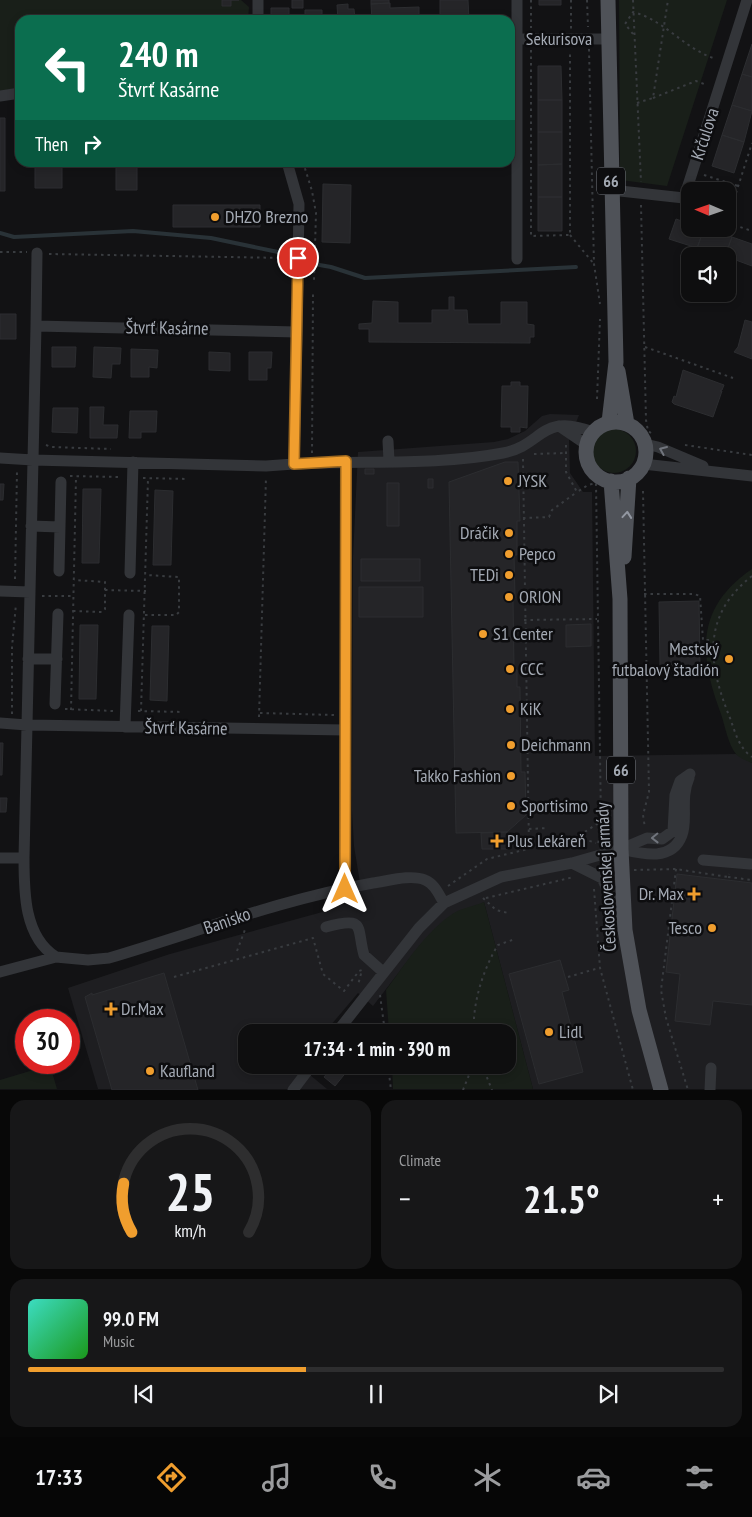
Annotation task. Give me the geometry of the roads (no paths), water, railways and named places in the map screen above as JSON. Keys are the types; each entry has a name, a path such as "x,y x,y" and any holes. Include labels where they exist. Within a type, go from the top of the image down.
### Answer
{"main road":[{"name":"66","path":"608,0 616,362 609,422"},
{"name":"66","path":"616,362 624,398 627,424"},
{"path":"609,422 627,424 648,440 643,464 629,478 611,481 599,476 591,468 587,460 590,438 609,422"},
{"name":"Československej armády","path":"620,599 629,478"},
{"name":"Československej armády","path":"611,481 620,599 621,849 625,930 638,1010 661,1090"}],"street":[{"path":"258,0 258,15"},
{"path":"515,26 517,0"},
{"name":"Krčulova","path":"611,190 684,198 747,0"},
{"name":"Sekurisova","path":"515,39 571,38 588,43 608,39"},
{"path":"0,96 15,93"},
{"path":"515,149 516,259"},
{"path":"288,167 299,204 294,464"},
{"path":"37,253 32,526 34,594 28,659 24,895 36,936 49,952 56,957"},
{"name":"Štvrť Kasárne","path":"36,326 297,332"},
{"path":"0,458 266,466 346,461 441,459 505,453 517,449 551,427 559,426 571,425 590,438"},
{"path":"648,440 668,452 714,471"},
{"path":"388,441 389,460"},
{"path":"345,889 346,461"},
{"path":"130,573 133,462"},
{"path":"643,464 752,476"},
{"path":"59,570 64,479"},
{"path":"32,526 60,527"},
{"path":"0,592 34,594"},
{"path":"58,614 59,706"},
{"path":"125,727 130,615"},
{"path":"28,659 57,660"},
{"name":"Štvrť Kasárne","path":"0,723 259,730 346,730"},
{"path":"343,1024 419,928 449,901 501,877 572,863 621,849 646,838 662,839 674,830 675,795 680,781 690,774 684,789 682,835 671,850 648,856 621,849"},
{"path":"0,858 24,858"},
{"path":"704,860 750,864"},
{"path":"572,863 602,878 625,930"},
{"name":"Banisko","path":"0,972 56,957 88,960 109,958 275,904 386,881 425,880 449,901"},
{"path":"326,927 346,922 355,925 361,932 364,955 383,972"},
{"path":"710,1090 711,1068"},
{"path":"293,1090 305,1074"}],"waterway":[{"path":"0,233 14,237 133,231 211,238 278,252"},
{"path":"308,263 331,267 365,278 576,267"}],"place":[{"name":"DHZO Brezno","path":"215,217"},
{"name":"JYSK","path":"508,481"},
{"name":"Dráčik","path":"509,533"},
{"name":"Pepco","path":"509,554"},
{"name":"TEDi","path":"509,575"},
{"name":"ORION","path":"509,597"},
{"name":"S1 Center","path":"483,634"},
{"name":"Mestský futbalový štadión","path":"729,659"},
{"name":"CCC","path":"510,669"},
{"name":"KiK","path":"510,709"},
{"name":"Deichmann","path":"511,745"},
{"name":"Takko Fashion","path":"511,776"},
{"name":"Sportisimo","path":"511,806"},
{"name":"Plus Lekáreň","path":"497,841"},
{"name":"Dr. Max","path":"694,894"},
{"name":"Tesco","path":"712,928"},
{"name":"Dr.Max","path":"111,1009"},
{"name":"Lidl","path":"549,1032"},
{"name":"Kaufland","path":"150,1071"}]}
